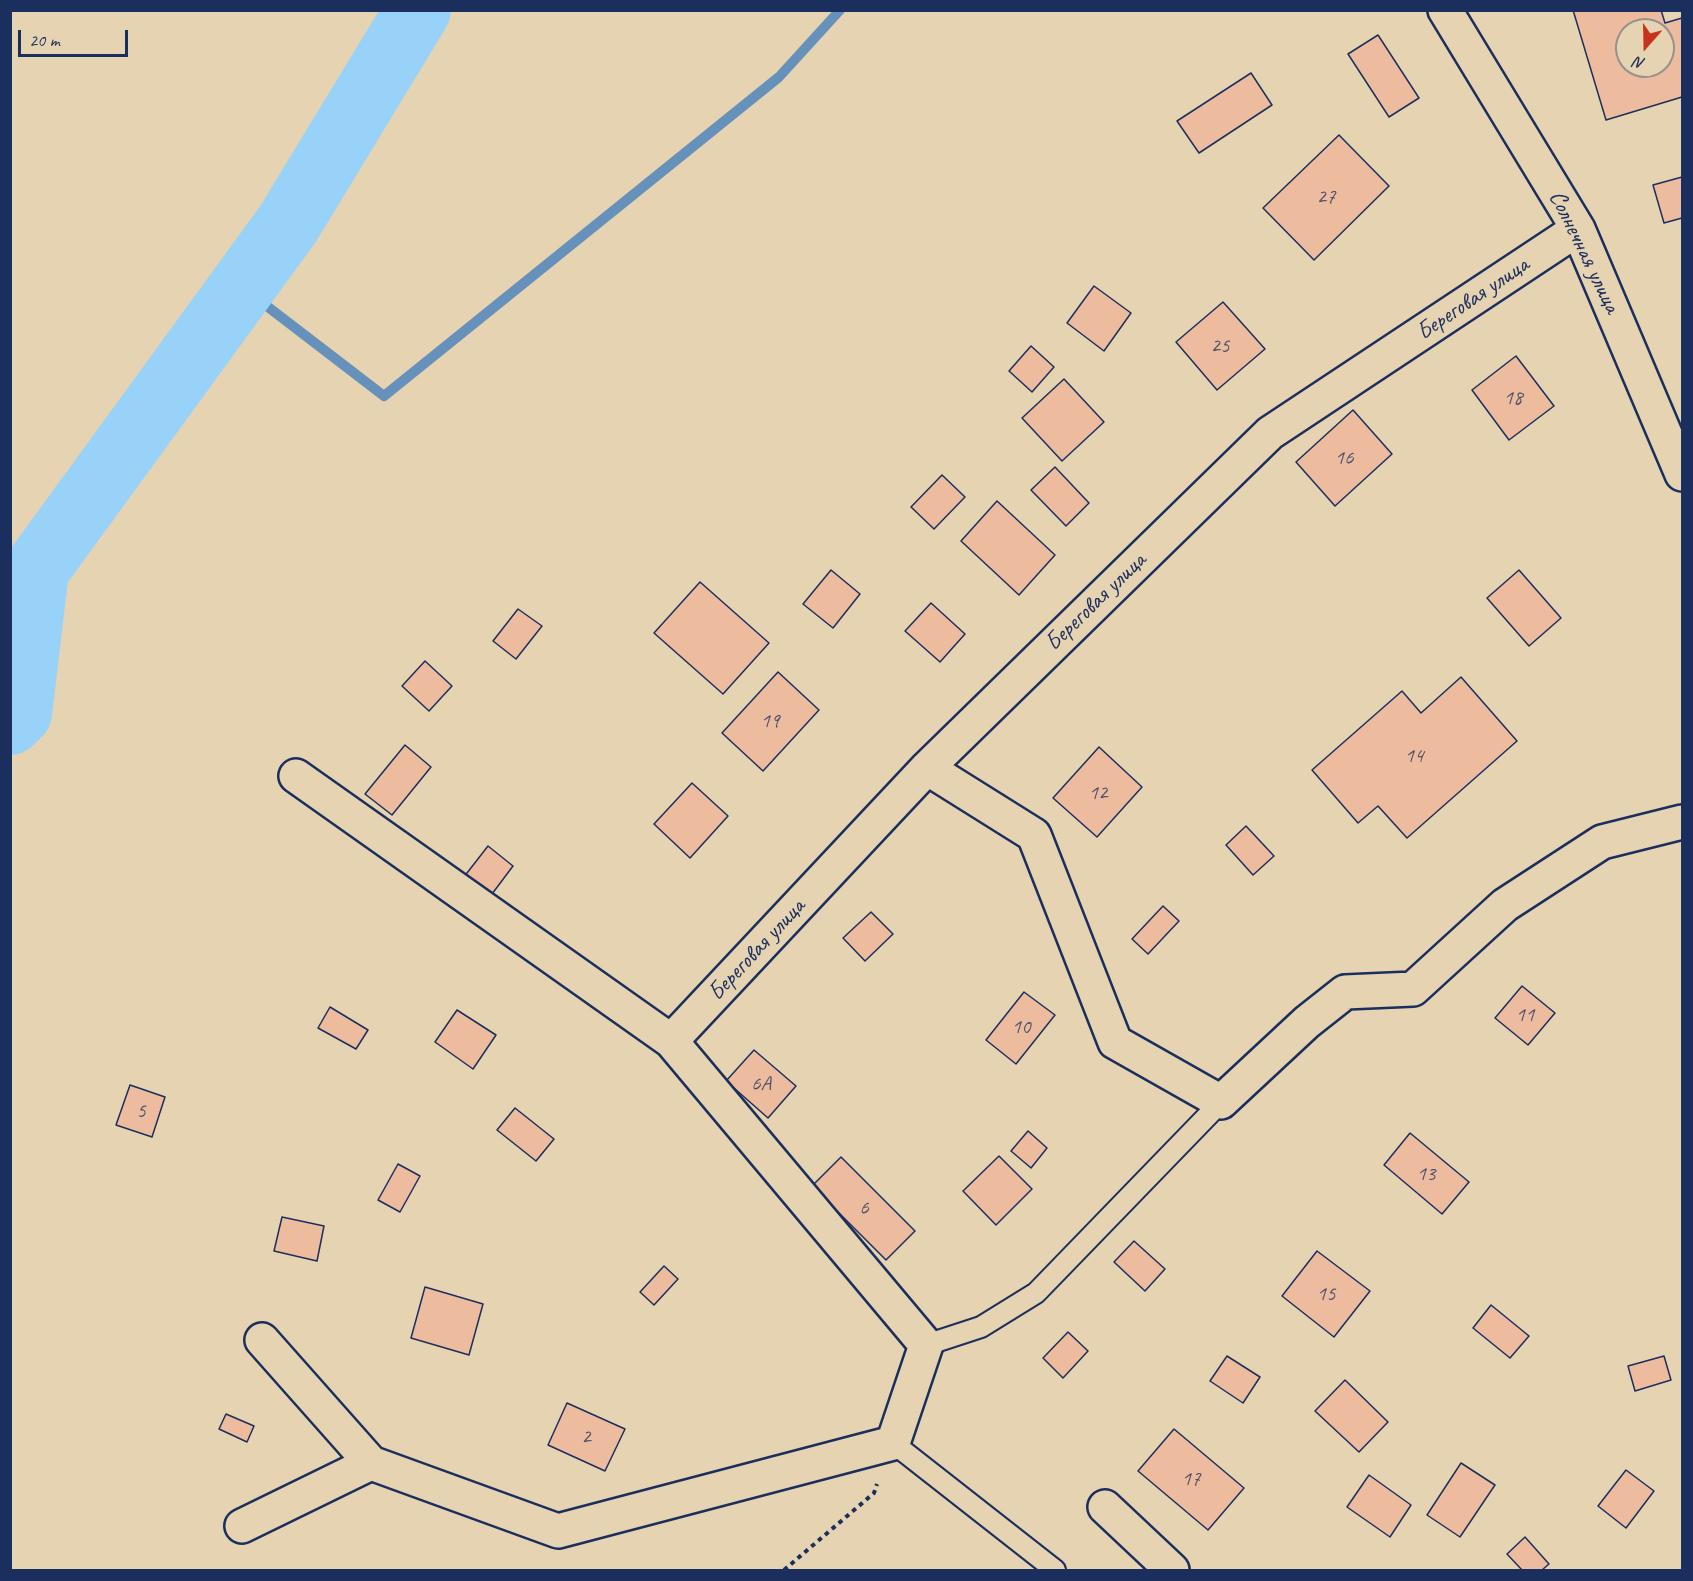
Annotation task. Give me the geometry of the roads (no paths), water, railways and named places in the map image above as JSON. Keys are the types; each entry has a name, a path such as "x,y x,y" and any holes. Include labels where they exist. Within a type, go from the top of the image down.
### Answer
{"street":[{"name":"Солнечная улица","path":"1445,10 1578,229 1683,474"},
{"name":"Береговая улица","path":"671,1041 927,768 1270,434 1578,229"},
{"path":"927,768 1034,835 1115,1042 1221,1102 1307,1022 1345,992 1413,989 1505,905 1602,842 1683,822"},
{"path":"262,1340 370,1463 558,1531 893,1443 926,1345 671,1041 296,776"},
{"path":"242,1526 370,1463"},
{"path":"1105,1507 1172,1570"}],"lane":[{"path":"926,1345 981,1327 1036,1293 1221,1102"},
{"path":"893,1443 1055,1570"}],"waterway":[{"path":"10,722 19,713 36,570 288,224 418,10"},
{"path":"242,287 384,396 779,77 840,10"}]}
